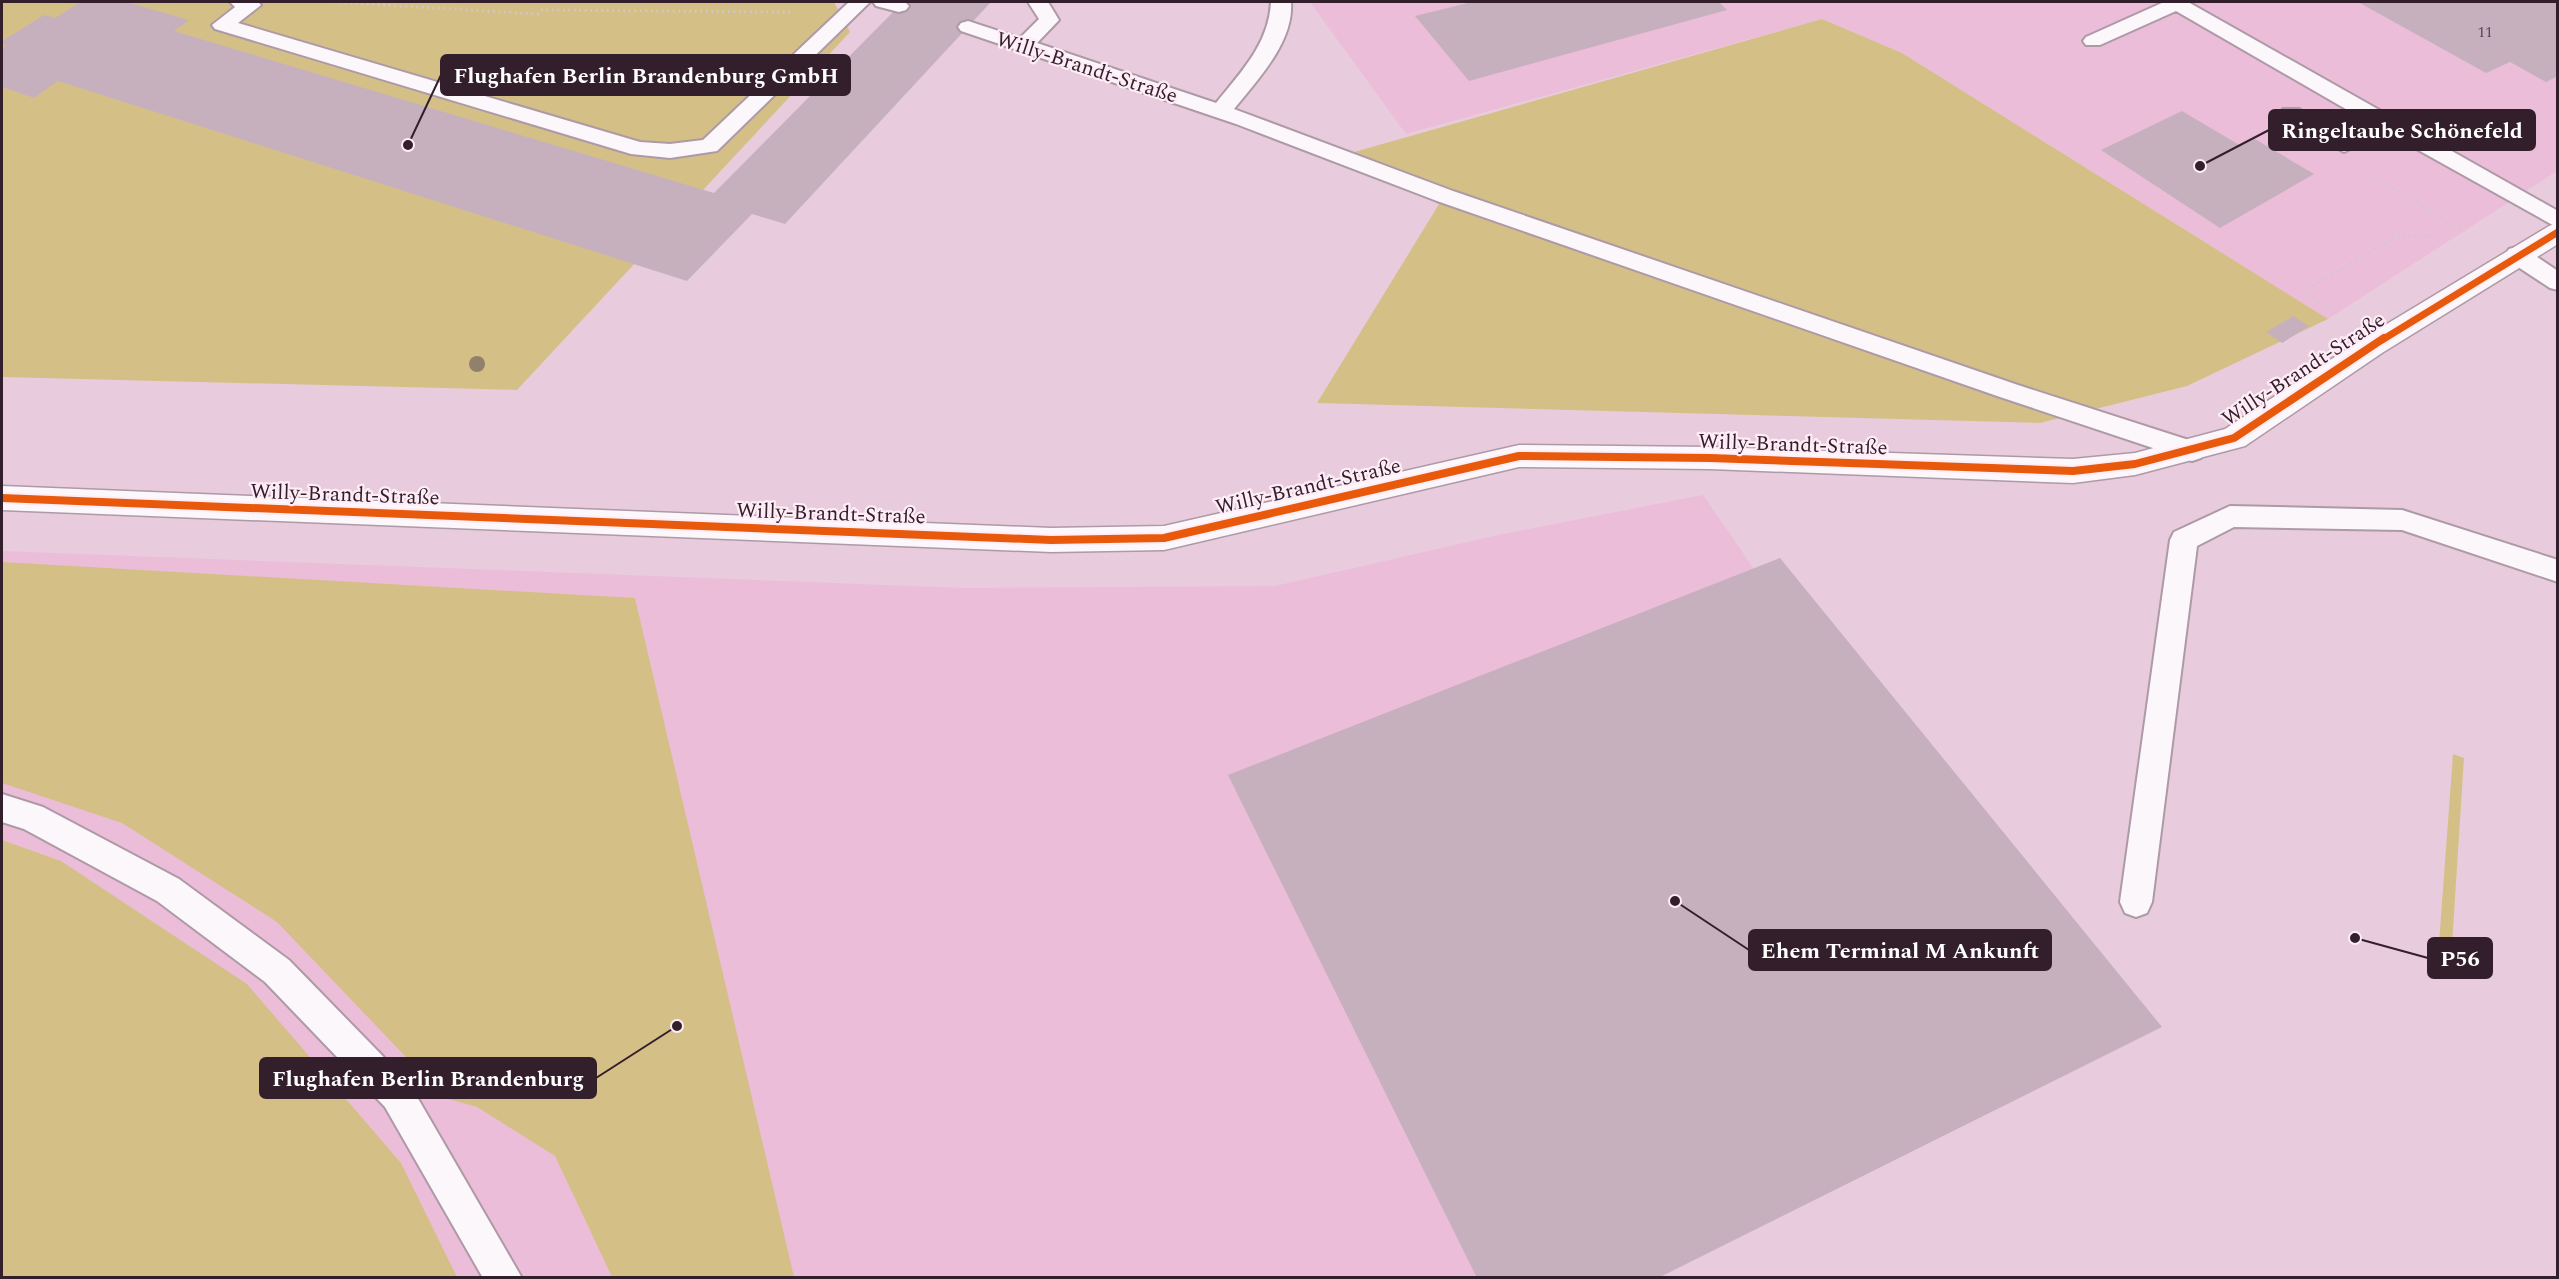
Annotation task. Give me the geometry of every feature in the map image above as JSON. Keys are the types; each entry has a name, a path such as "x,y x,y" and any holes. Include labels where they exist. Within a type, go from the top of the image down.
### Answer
{"street":[{"name":"Willy-Brandt-Straße","path":"2,498 1051,540 1164,538 1519,456 1710,458 2073,471 2135,464 2192,451 2234,438 2372,346 2517,255 2558,232"}],"lane":[{"path":"240,2 251,5 222,25 639,149 670,151 709,146 854,7"},
{"path":"1023,46 1049,20 1038,2"},
{"path":"1221,111 1269,49 1283,13 1281,2"},
{"path":"2093,41 2176,2 2558,221"},
{"name":"Willy-Brandt-Straße","path":"968,27 1221,111 1445,196 2021,395 2192,451"},
{"path":"2291,114 2344,145 2386,123"},
{"path":"2517,255 2558,282"},
{"path":"2136,902 2184,540 2230,516 2402,520 2558,572"},
{"path":"2,808 32,817 168,890 277,970 397,1095 504,1278"}],"path":[{"path":"334,2 537,14 542,10 854,7"},
{"path":"2360,168 2464,232"},
{"path":"2334,311 2302,292 2397,236 2441,236"}],"shaded area":[{"path":"2,2 834,2 850,32 517,390 2,377"},
{"path":"1310,2 2557,2 2557,171 2328,319 1902,53 1822,19 1406,134"},
{"path":"1822,19 1902,53 2328,319 2187,386 2040,423 1317,403 1444,196 1340,156"},
{"path":"1703,495 1754,569 1477,1277 2,1278 2,551 962,588 1275,586 1503,534"},
{"path":"2,562 635,598 794,1277 612,1277 555,1156 477,1107 445,1098 277,922 122,823 2,783"},
{"path":"2453,754 2464,758 2450,976 2437,970"},
{"path":"2,840 61,861 247,984 401,1163 457,1277 2,1277"}],"building":[{"path":"80,2 126,2 189,20 174,31 714,193 903,2 991,2 785,224 752,214 687,281 58,81 34,98 2,87 2,49 7,46 2,44 2,41 44,15 55,18"},
{"path":"1472,2 1719,2 1727,10 1469,81 1415,16"},
{"path":"2358,2 2558,2 2558,76 2546,82 2510,62 2486,73"},
{"path":"2182,111 2241,146 2255,139 2314,174 2220,228 2101,150"},
{"path":"2293,316 2309,326 2282,343 2266,332"},
{"path":"1780,558 2162,1027 1658,1278 1477,1278 1228,775"}],"cycle path":[{"path":"2,498 1051,540 1164,538 1519,456 1710,458 2073,471 2135,464 2234,438 2372,346 2558,232"}],"place":[{"name":"Flughafen Berlin Brandenburg GmbH","path":"408,145"},
{"name":"Ringeltaube Schönefeld","path":"2200,166"},
{"name":"Ehem Terminal M Ankunft","path":"1675,901"},
{"name":"P56","path":"2355,938"},
{"name":"Flughafen Berlin Brandenburg","path":"677,1026"}]}
